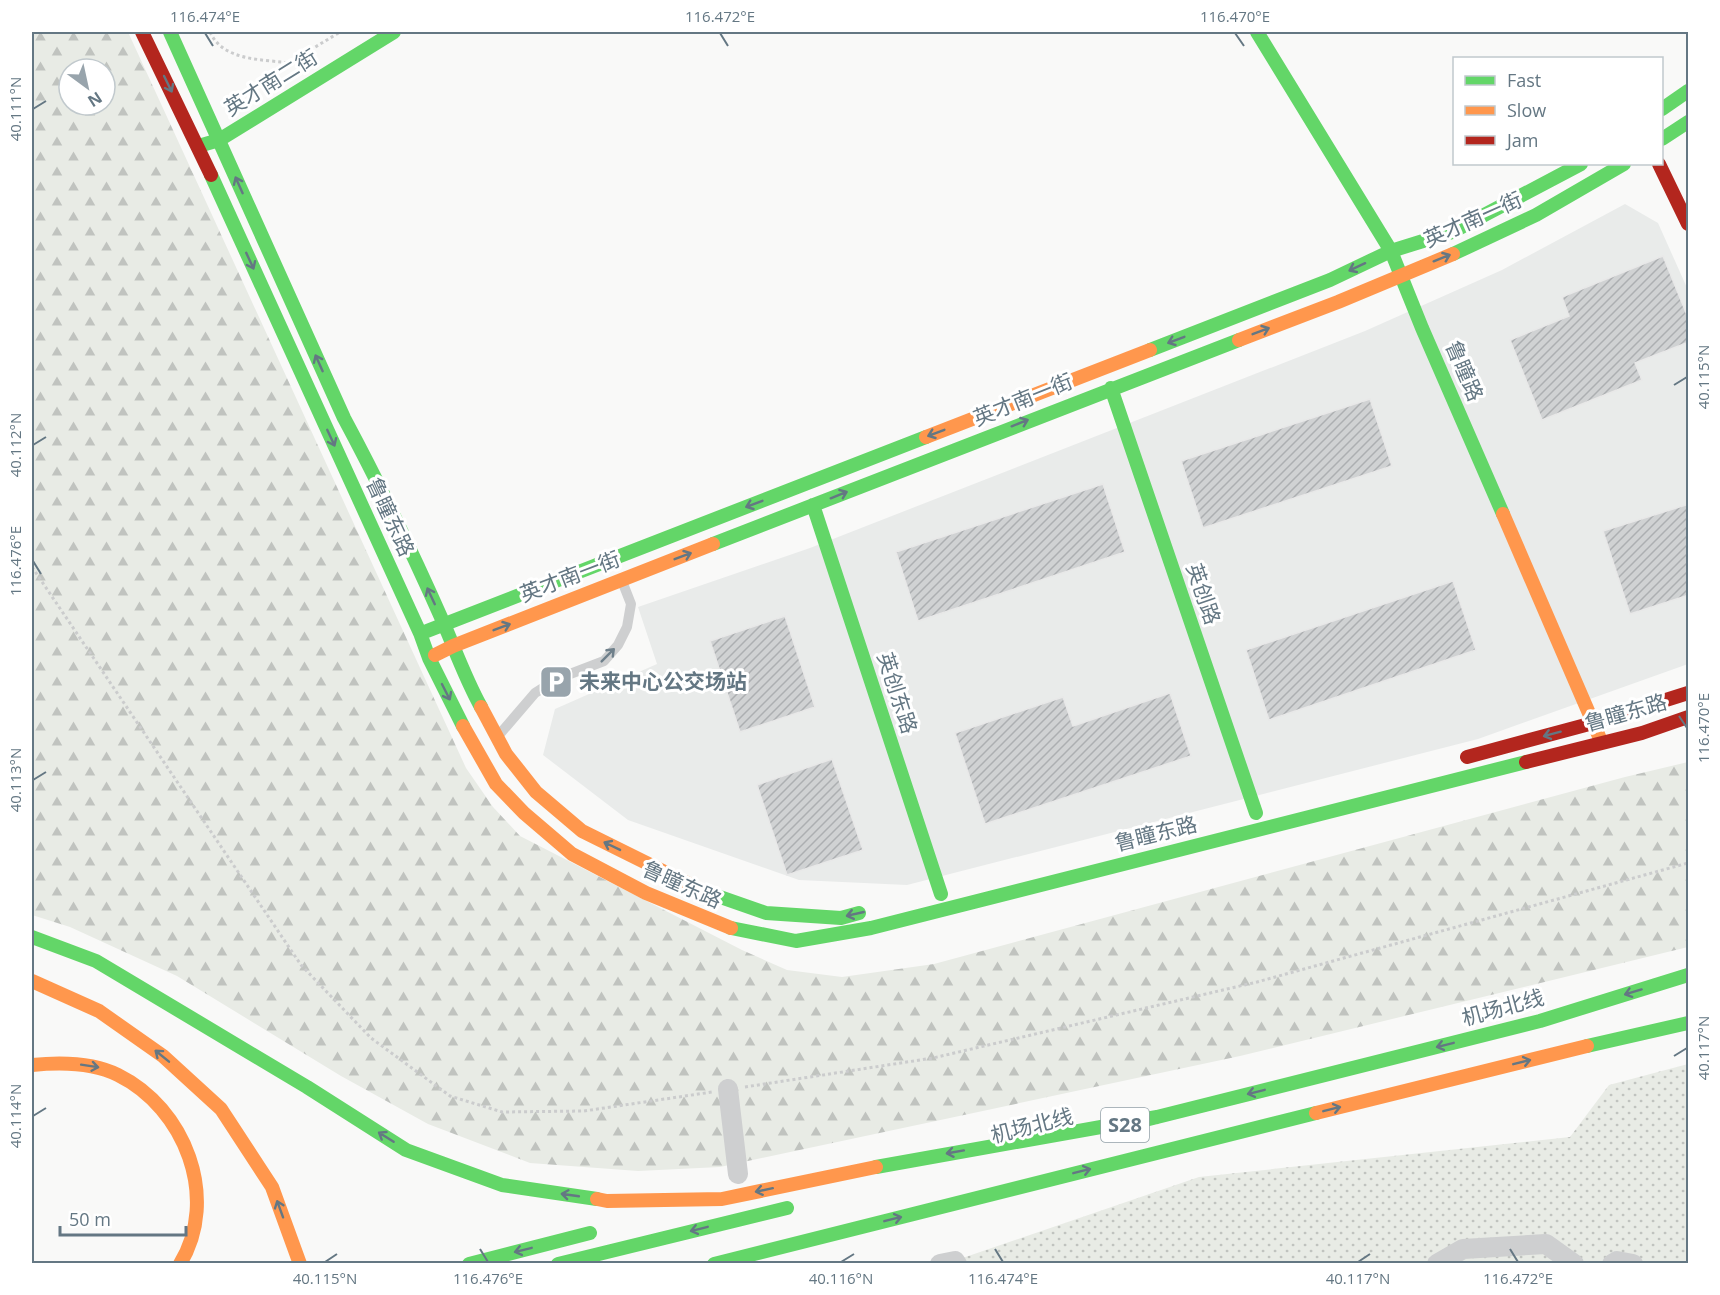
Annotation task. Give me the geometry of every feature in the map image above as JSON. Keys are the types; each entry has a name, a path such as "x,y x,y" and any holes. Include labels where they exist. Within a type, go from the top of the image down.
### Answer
{"main road":[{"name":"鲁瞳东路","path":"142,32 198,146 420,633 429,658 475,750 496,784 524,813 572,854 646,893 725,927 795,941 871,928 1602,743 1689,717"},
{"name":"鲁瞳东路","path":"170,32 344,418 372,471 444,624 469,686 506,754 523,778 582,831 705,891 766,913 841,918 874,910"},
{"name":"英才南二街","path":"198,146 219,140 394,32"},
{"name":"鲁瞳路","path":"1257,32 1391,251 1422,328 1602,743"},
{"path":"1663,108 1689,91"},
{"path":"1663,139 1689,122"},
{"name":"英才南一街","path":"420,633 1330,280 1391,251 1452,232 1579,165"},
{"name":"英才南一街","path":"429,658 453,646 1111,388 1338,302 1467,248 1536,215 1622,165"},
{"path":"1660,165 1689,224"},
{"name":"英创路","path":"1111,388 1256,813"},
{"name":"英创东路","path":"813,505 941,894"},
{"name":"鲁瞳东路","path":"1458,759 1593,723 1689,693"},
{"path":"32,937 96,961 307,1087 406,1150 502,1185 607,1201 722,1199"},
{"name":"机场北线","path":"938,1170 1540,1021 1689,975"},
{"path":"32,981 99,1011 163,1056 220,1109 272,1187 300,1263"},
{"name":"S28","path":"714,1263 1544,1056 1689,1023"},
{"path":"32,1065 62,1062 98,1067 127,1080 151,1096 173,1124 189,1155 197,1186 198,1211 180,1263"},
{"path":"665,1214 722,1199 894,1162 1157,1117"},
{"path":"558,1263 800,1204"},
{"path":"759,1263 867,1225"},
{"path":"469,1263 607,1228"}],"street":[{"path":"728,1089 738,1174"},
{"path":"1437,1263 1463,1249 1546,1244 1574,1263"},
{"path":"940,1263 955,1261 957,1263"},
{"path":"1612,1263 1617,1261 1633,1263"}],"lane":[{"path":"497,738 535,693 557,680 604,661 618,645 627,627 631,604 621,580"}],"path":[{"path":"210,32 213,39 230,54 289,63 340,32"}],"shaded area":[{"path":"1625,204 1658,223 1688,290 1688,664 1478,739 907,885 799,880 628,820 543,755 555,709 657,664 638,607 810,548 1365,331 1502,270"}],"green space":[{"path":"32,32 128,32 466,768 493,807 520,836 742,950 787,970 842,977 934,964 1625,777 1688,762 1688,947 1240,1056 720,1167 638,1171 530,1163 428,1124 341,1076 177,976 70,927 32,915"},
{"path":"1688,1064 1688,1263 945,1264 1199,1177 1570,1137 1609,1085"}],"building":[{"path":"1663,256 1689,320 1689,342 1635,363 1642,380 1542,420 1510,340 1569,316 1562,297"},
{"path":"1370,399 1392,466 1203,528 1181,461"},
{"path":"1103,484 1125,552 918,621 896,552"},
{"path":"1689,504 1689,595 1630,614 1603,531"},
{"path":"1453,581 1476,650 1269,720 1246,650"},
{"path":"785,616 815,707 740,732 710,641"},
{"path":"1170,693 1191,756 985,824 955,733 1063,697 1073,726"},
{"path":"832,759 863,850 787,875 757,785"}],"traffic: fast":[{"path":"170,32 344,418 408,546 481,707"},
{"path":"202,145 219,140 394,32"},
{"path":"1257,32 1391,251 1503,514"},
{"path":"1663,108 1688,91"},
{"path":"1663,138 1688,122"},
{"path":"1150,350 1330,280 1391,251 1452,232 1579,165"},
{"path":"1453,254 1536,215 1622,165"},
{"path":"211,175 420,633 429,658 463,726"},
{"path":"713,544 1239,340"},
{"path":"1111,388 1256,813"},
{"path":"427,631 926,437"},
{"path":"813,505 941,894"},
{"path":"731,928 796,941 871,928 1526,762"},
{"path":"703,891 766,913 841,918 859,913"},
{"path":"32,937 96,961 307,1087 406,1150 502,1185 597,1199"},
{"path":"1137,1122 1540,1021 1688,975"},
{"path":"1587,1046 1688,1023"},
{"path":"714,1264 1316,1113"},
{"path":"876,1167 1157,1117"},
{"path":"558,1264 787,1208"},
{"path":"469,1264 590,1233"}],"traffic: slow":[{"path":"1239,340 1453,254"},
{"path":"926,437 1150,350"},
{"path":"1503,514 1601,741"},
{"path":"435,655 713,544"},
{"path":"481,707 506,754 536,792 582,831 703,891"},
{"path":"463,726 496,784 524,813 572,854 646,893 731,928"},
{"path":"32,981 99,1011 163,1056 221,1109 272,1187 300,1264"},
{"path":"1316,1113 1587,1046"},
{"path":"32,1065 76,1064 108,1071 142,1090 162,1109 178,1132 189,1157 196,1184 197,1211 192,1238 180,1264"},
{"path":"597,1199 607,1201 722,1199 876,1167"}],"traffic: jam":[{"path":"142,32 211,175"},
{"path":"1659,165 1688,224"},
{"path":"1467,757 1593,723 1688,693"},
{"path":"1526,762 1642,733 1688,717"}],"place":[{"name":"未来中心公交场站","path":"556,682"}]}
